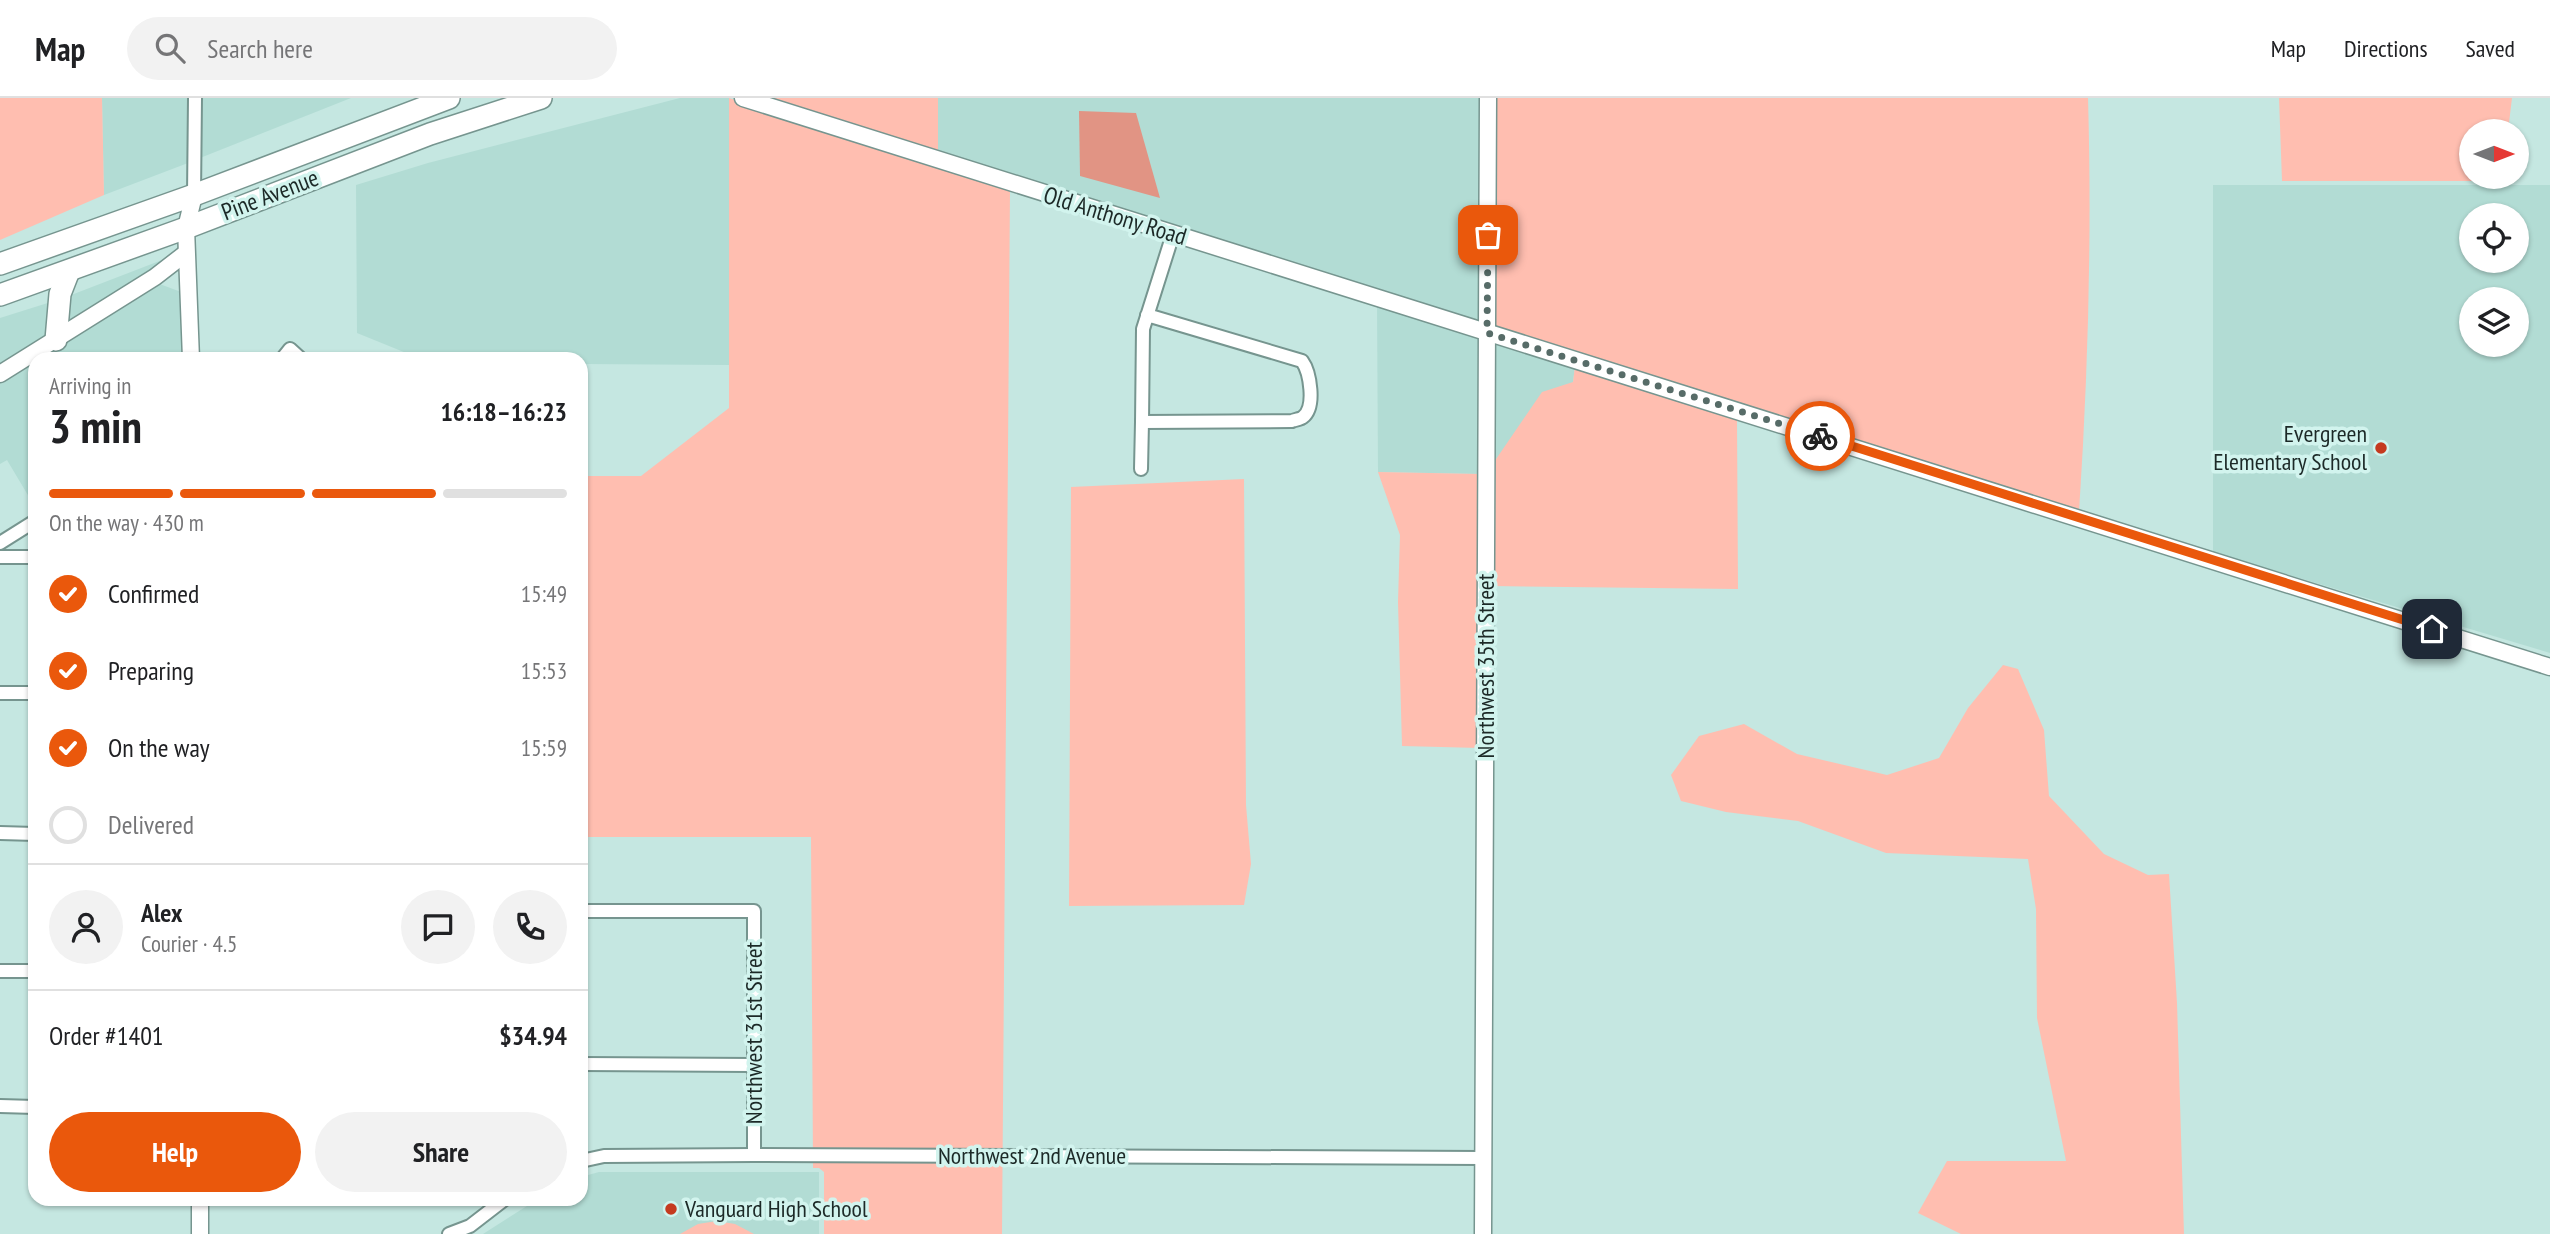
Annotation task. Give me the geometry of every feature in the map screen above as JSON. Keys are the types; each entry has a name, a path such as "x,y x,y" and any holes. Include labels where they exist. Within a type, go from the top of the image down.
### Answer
{"highway":[{"name":"Pine Avenue","path":"0,264 194,195 449,98"},
{"path":"382,152 399,136 507,98"},
{"name":"Pine Avenue","path":"0,295 186,228 382,152 538,98"},
{"path":"56,340 60,294 69,271"}],"street":[{"path":"191,352 186,228 194,195 195,98"},
{"name":"Old Anthony Road","path":"743,98 2550,667"},
{"name":"Northwest 35th Street","path":"1483,1234 1488,98"},
{"path":"1142,468 1142,343 1147,315 1173,234"},
{"path":"36,352 155,277 186,253"},
{"path":"155,277 187,289"},
{"path":"1142,422 1292,421 1302,418 1309,405 1310,377 1302,361 1147,315"},
{"path":"0,374 28,357"},
{"path":"0,543 28,525"},
{"path":"0,557 28,557"},
{"path":"0,693 28,693"},
{"path":"0,833 28,834"},
{"name":"Northwest 31st Street","path":"588,911 754,911 754,1155"},
{"path":"0,971 28,971"},
{"path":"588,1064 753,1065"},
{"path":"0,1106 28,1107"},
{"name":"Northwest 2nd Avenue","path":"588,1159 604,1156 754,1155 1483,1158"},
{"path":"200,1206 200,1234"},
{"path":"449,1234 470,1226 496,1206"}],"shaded area":[{"path":"0,98 102,98 104,195 0,240"},
{"path":"102,98 189,98 188,163 104,195"},
{"path":"200,98 351,98 200,158"},
{"path":"680,98 729,98 729,365 588,364 588,352 404,352 357,333 356,185 428,163"},
{"path":"729,98 1010,189 1002,1234 824,1234 824,1172 813,1168 811,837 588,837 588,476 641,476 729,408"},
{"path":"757,98 938,98 938,155"},
{"path":"938,98 1483,98 1482,326 938,155"},
{"path":"1494,98 2088,98 2088,305 2079,512 1493,330"},
{"path":"2279,98 2512,98 2509,119 2459,119 2459,181 2282,181"},
{"path":"1079,111 1136,113 1160,198 1080,176"},
{"name":"Evergreen Elementary School","path":"2213,185 2459,185 2459,189 2529,189 2529,185 2550,185 2550,653 2213,552"},
{"path":"175,255 63,329 66,297"},
{"path":"157,283 181,292 185,352 46,352"},
{"path":"54,301 51,337 0,368 0,318"},
{"path":"1377,304 1482,337 1481,474 1378,472"},
{"path":"1493,340 1575,366 1573,382 1492,465"},
{"path":"28,363 28,495 7,460 0,464 0,380"},
{"path":"1575,366 2079,523 2079,528 1737,420 1738,589 1492,586 1492,465 1542,392 1573,382"},
{"path":"1378,472 1481,474 1480,748 1402,746 1398,602 1400,535"},
{"path":"1244,479 1246,805 1251,864 1244,905 1069,906 1071,487"},
{"path":"2003,665 2018,669 2044,730 2049,796 2104,854 2148,875 2169,874 2177,1003 2184,1234 1961,1234 1918,1213 1947,1161 2066,1161 2037,1018 2036,909 2028,859 1886,853 1798,821 1726,812 1681,801 1671,775 1699,736 1744,724 1797,754 1887,775 1939,758 1968,708"},
{"name":"Vanguard High School","path":"599,1172 819,1172 819,1234 483,1234 527,1206 588,1206 588,1175"},
{"path":"717,1221 735,1224 754,1234 680,1234 698,1224"}],"way so far":[{"path":"1488,235 1487,333 1820,436"}],"place":[{"name":"Evergreen Elementary School","path":"2381,448"},
{"name":"Vanguard High School","path":"671,1209"}],"route":[{"path":"1820,436 2432,629"}]}
